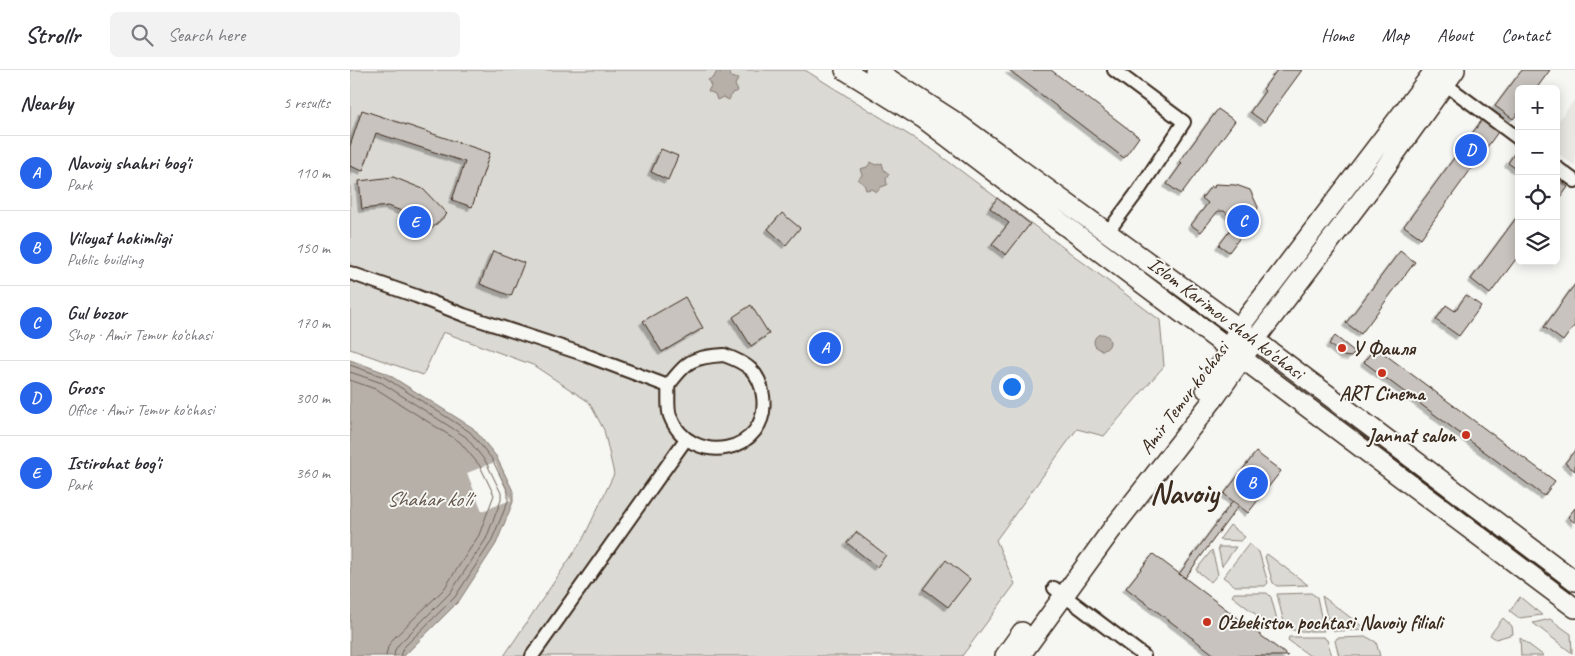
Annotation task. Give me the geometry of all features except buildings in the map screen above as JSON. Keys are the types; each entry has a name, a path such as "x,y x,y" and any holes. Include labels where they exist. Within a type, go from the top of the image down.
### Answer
{"main road":[{"name":"Islom Karimov shoh ko'chasi","path":"875,70 954,121 1239,328 1575,580"},
{"name":"Islom Karimov shoh ko'chasi","path":"848,71 952,139 1575,608"},
{"name":"Amir Temur ko‘chasi","path":"1235,353 1255,340 1372,186 1445,75"},
{"name":"Amir Temur ko‘chasi","path":"1005,656 1216,396 1235,353 1239,328 1445,75"},
{"name":"Amir Temur ko‘chasi","path":"1020,656 1059,591"}],"street":[{"path":"1107,233 1139,190 1184,122 1114,70"},
{"path":"1445,75 1515,136"},
{"path":"1560,170 1575,182"},
{"path":"350,273 580,353 668,386"},
{"path":"724,354 743,362 758,378 762,391 764,413 758,427 747,439 734,447 717,450 701,446 686,439 670,416 668,386 687,362 704,356 724,354"},
{"path":"532,656 686,439"},
{"path":"1059,591 1144,656"}],"shaded area":[{"path":"350,70 805,70 933,150 1160,320 1164,366 1104,436 1077,429 996,540 1015,584 962,656 504,656 583,539 614,474 604,430 589,402 533,365 443,332 423,375 350,349"},
{"path":"1575,99 1575,166 1560,155 1560,119"},
{"path":"1230,525 1245,537 1241,541 1219,540"},
{"path":"1249,544 1259,552 1268,583 1265,586 1235,586 1223,577"},
{"path":"1218,547 1236,547 1222,566"},
{"path":"1212,550 1218,574 1211,582 1196,570"},
{"path":"1267,554 1308,585 1277,586 1273,583 1265,557"},
{"path":"1234,593 1267,593 1271,597 1279,627 1276,630 1232,596"},
{"path":"1311,593 1317,597 1324,631 1300,631 1289,628 1285,624 1277,594"},
{"path":"1322,596 1367,630 1335,631 1330,628"},
{"path":"1520,597 1542,615 1519,618 1510,611"},
{"path":"1503,618 1512,626 1513,634 1496,639 1490,635"},
{"path":"1550,619 1571,634 1572,653 1533,623"},
{"path":"1289,637 1323,637 1327,640 1332,656 1310,656 1288,640"},
{"path":"1367,637 1376,642 1380,656 1339,656 1335,641 1337,638"},
{"path":"1520,638 1544,656 1521,656"}],"water":[{"path":"729,70 731,77 738,79 735,85 738,91 732,93 729,100 723,97 717,100 715,94 708,91 711,86 708,80 714,77 717,71 722,73"},
{"path":"871,162 876,165 882,163 884,170 889,174 886,179 887,185 881,187 877,192 872,189 866,190 864,184 858,180 862,175 860,169 867,167"},
{"path":"1102,334 1110,342 1102,350 1094,342"},
{"name":"Shahar ko'li","path":"350,360 386,373 473,428 496,456 513,491 513,502 496,544 459,601 404,656 350,656"}],"pier":[{"path":"495,462 511,500 482,511 467,473"}],"place":[{"name":"Gross","path":"1471,150"},
{"name":"Gul bozor","path":"1243,221"},
{"name":"Istirohat bog'i","path":"415,222"},
{"name":"Navoiy shahri bog'i","path":"825,348"},
{"name":"У Фаиля","path":"1342,348"},
{"name":"ART Cinema","path":"1382,373"},
{"name":"Jannat salon","path":"1466,435"},
{"name":"Viloyat hokimligi","path":"1252,483"},
{"name":"O'zbekiston pochtasi Navoiy filiali","path":"1207,622"}],"district":[{"name":"Navoiy","path":"1184,493"}]}
